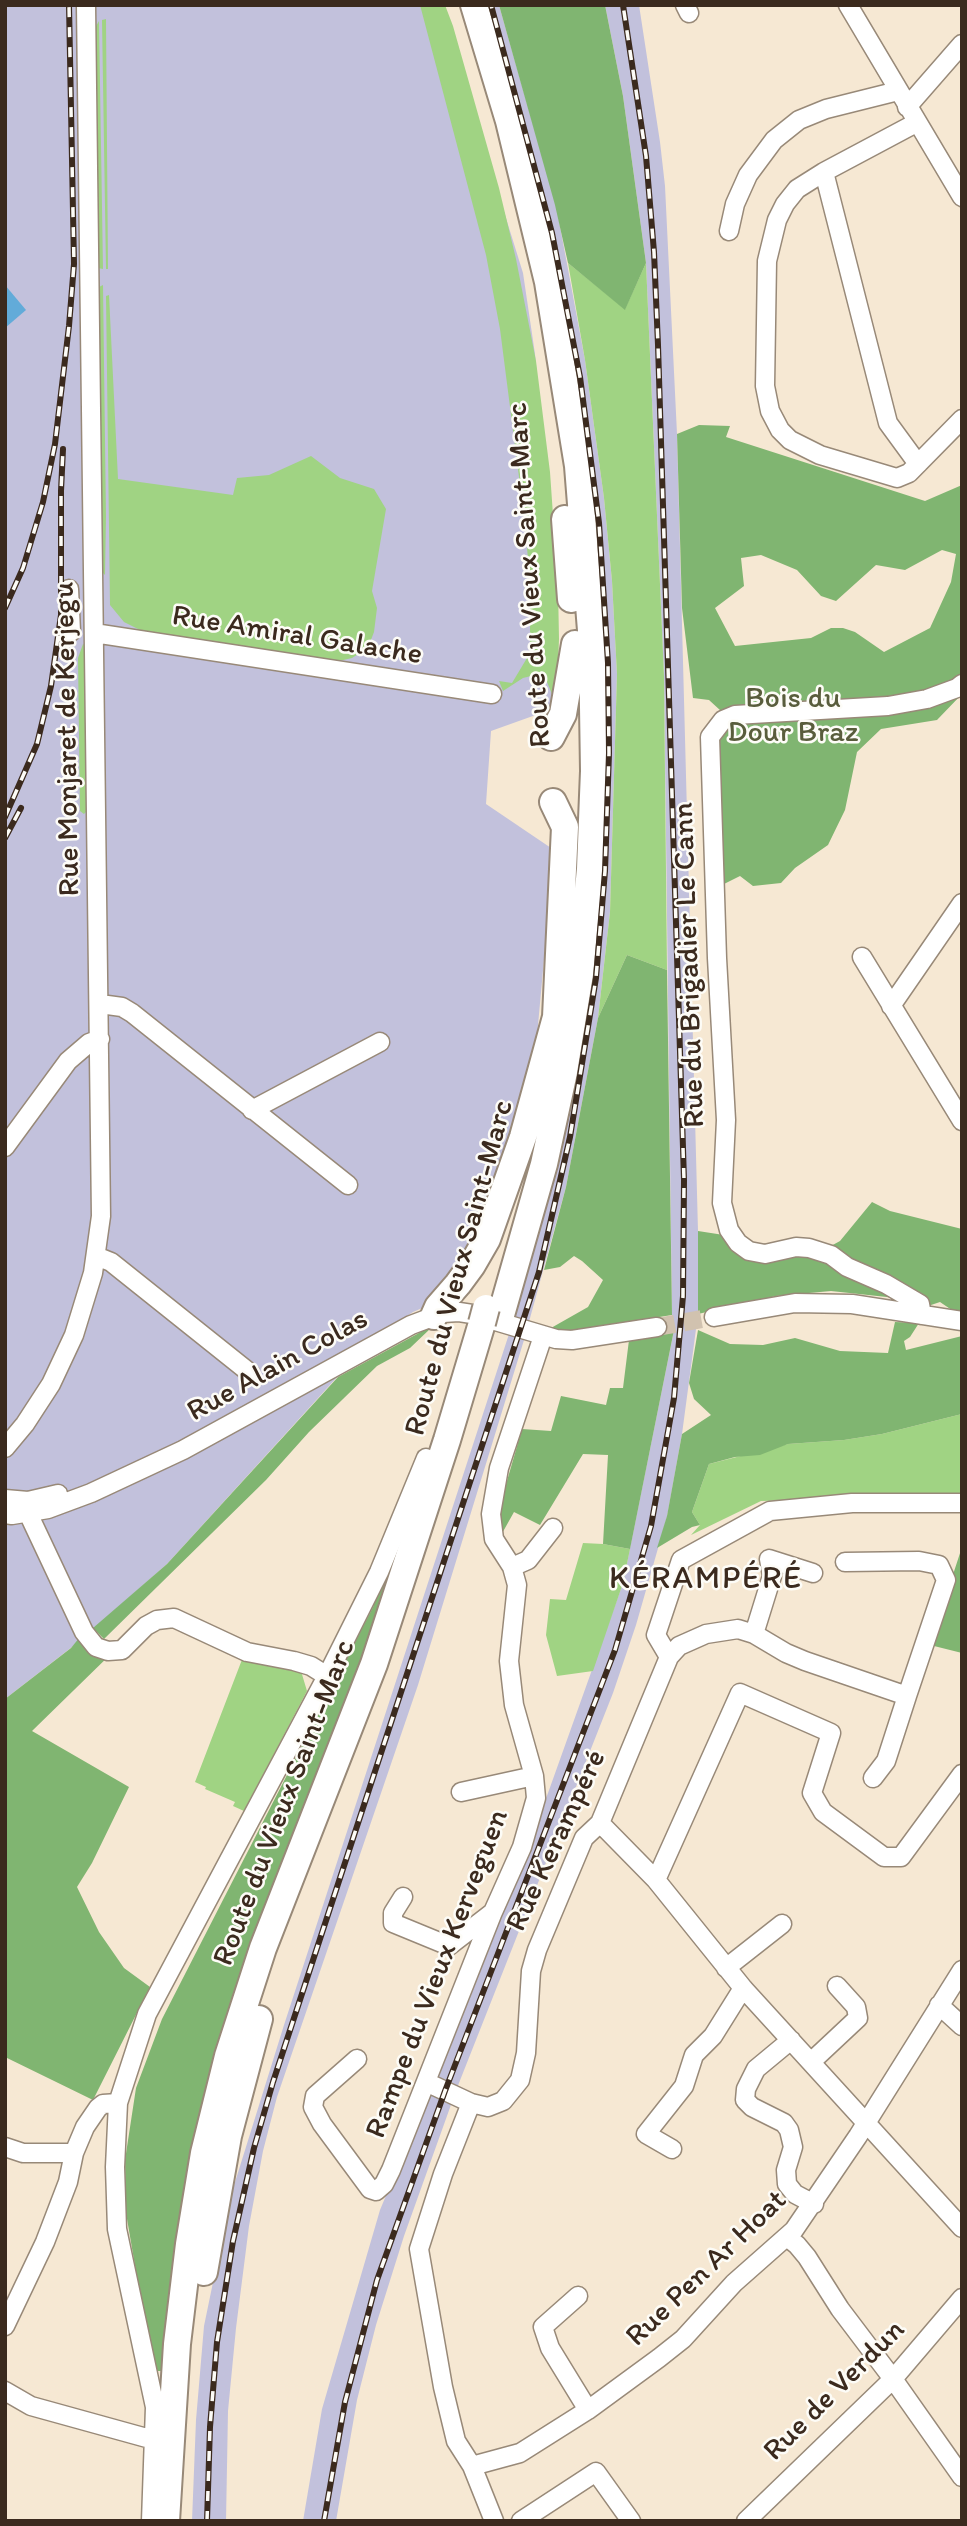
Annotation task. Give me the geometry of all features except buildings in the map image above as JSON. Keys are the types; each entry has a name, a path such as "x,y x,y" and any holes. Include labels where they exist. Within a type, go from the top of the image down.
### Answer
{"highway":[{"name":"Route du Vieux Saint-Marc","path":"184,2521 191,2361 219,2181 250,2049 283,1942 388,1673 426,1567 524,1175 556,1017 571,911 577,768 575,644 561,472 537,306 492,118 456,5"},
{"name":"Route du Vieux Saint-Marc","path":"166,2521 177,2344 189,2244 204,2153 228,2056 263,1948 374,1664 488,1317 544,1164 564,1072 580,974 590,869 594,771 593,643 578,466 548,282 512,134 474,5"},
{"path":"551,737 563,714 575,644"},
{"path":"433,1316 472,1265 487,1239 523,1137 556,1017 565,827 552,802"}],"street":[{"name":"Rue Monjaret de Kerjegu","path":"5,1448 40,1402 65,1356 83,1309 96,1256 102,1193 86,5"},
{"path":"848,5 962,197"},
{"path":"962,44 912,115 797,189 785,204 770,243 767,261 765,386 771,411 780,430 790,440 820,455 897,478 909,473 962,419"},
{"path":"729,231 735,204 748,175 774,140 799,120 826,109 898,91"},
{"path":"824,172 888,423 918,464"},
{"path":"69,589 71,632"},
{"name":"Rue Amiral Galache","path":"94,633 492,694"},
{"name":"Rue du Brigadier Le Cann","path":"922,1314 920,1304 886,1284 847,1267 831,1255 796,1247 765,1254 749,1251 738,1243 729,1230 722,1203 726,1121 717,958 710,737 723,720 735,715 888,706 960,690"},
{"path":"891,1006 960,909"},
{"path":"862,957 962,1121"},
{"path":"100,1004 122,1007 132,1013 348,1185"},
{"path":"5,1147 68,1061 89,1043 100,1039"},
{"path":"252,1110 380,1042"},
{"path":"96,1256 111,1262 250,1373"},
{"path":"714,1318 795,1303 852,1304 962,1321"},
{"name":"Rue Alain Colas","path":"5,1514 28,1513 91,1493 183,1450 411,1325 433,1316 459,1312 488,1317 543,1336 572,1340 657,1327"},
{"name":"Rampe du Vieux Kerveguen","path":"357,2059 315,2096 313,2107 370,2189 376,2191 384,2184 391,2170 493,1912 522,1847 536,1798 534,1776 514,1705 509,1661 517,1585 512,1567 494,1539 491,1514 499,1468 543,1336"},
{"name":"Route du Vieux Saint-Marc","path":"151,2521 155,2407 117,2229 115,2167 118,2103 147,2014 379,1572 426,1458"},
{"name":"Rue Alain Colas","path":"5,1499 28,1501 113,1481"},
{"path":"907,1696 795,1657 754,1634 738,1629 706,1634 679,1646 668,1657 656,1635 681,1560 770,1511 852,1503 962,1503"},
{"path":"28,1513 84,1632 96,1647 108,1651 122,1650 146,1626 157,1620 174,1618 247,1652 294,1661 327,1675"},
{"path":"512,1567 528,1560 553,1528"},
{"path":"754,1634 772,1576 769,1559 813,1573"},
{"path":"845,1562 919,1561 939,1565 946,1580 886,1760 873,1778"},
{"name":"Rue Kerampéré","path":"471,2103 488,2107 503,2101 520,2080 526,2053 531,1971 537,1950 584,1838 600,1823 668,1657"},
{"path":"656,1881 740,1693 831,1733 812,1793 823,1812 884,1857 901,1857 962,1774"},
{"path":"461,1792 534,1776"},
{"path":"600,1823 656,1881 743,1988 962,2228"},
{"path":"403,1898 393,1913 393,1923 449,1946 493,1912"},
{"path":"726,1968 782,1924"},
{"name":"Rue Pen Ar Hoat","path":"472,2466 520,2453 588,2410 673,2348 734,2283 787,2237 814,2203 962,1970"},
{"path":"811,2062 859,2018 856,2007 837,1986"},
{"path":"672,2149 646,2134 684,2086 694,2055 713,2036 743,1988"},
{"path":"939,2005 962,2026"},
{"path":"791,2040 755,2069 746,2089 745,2100 752,2107 784,2123 789,2130 793,2147 786,2170 787,2184 796,2194 814,2203"},
{"path":"426,2082 471,2103 443,2174 419,2249 443,2387 456,2441 472,2466 490,2519"},
{"path":"5,2326 45,2242 85,2127 97,2108 103,2104 118,2103"},
{"path":"5,2147 23,2152 75,2153"},
{"path":"787,2237 807,2257 840,2309 962,2477"},
{"path":"578,2296 543,2328 550,2347 588,2410"},
{"name":"Rue de Verdun","path":"746,2521 893,2379 962,2298"},
{"path":"5,2390 31,2406 154,2440"},
{"path":"521,2521 596,2472 631,2521"}],"shaded area":[{"path":"5,5 440,5 523,273 535,354 557,593 558,707 491,731 486,804 554,850 536,1047 519,1129 478,1240 427,1306 413,1312 370,1341 167,1564 81,1640 5,1699"},
{"path":"486,5 499,5 556,205 585,360 604,498 617,674 610,912 598,1018 566,1187 524,1340 418,1685 277,2097 263,2151 249,2226 236,2328 228,2411 226,2521 192,2521 196,2420 204,2326 231,2195 509,1334 565,1120 599,595"},
{"path":"605,5 639,5 665,186 677,434 698,1314 682,1434 667,1517 636,1625 613,1693 457,2088 404,2236 376,2325 357,2400 336,2521 303,2521 322,2409 380,2210 473,1987 548,1793 623,1583 674,1330 664,676 646,263 623,96"}],"green space":[{"path":"420,5 445,5 453,26 499,188 516,259 536,361 550,472 558,587 557,695 552,694 547,682 541,678 523,678 503,691 499,681 512,683 530,653 530,580 524,516 500,329 486,255"},
{"path":"499,5 605,5 623,96 646,263 625,310 568,263 555,205"},
{"path":"106,19 108,269 102,20"},
{"path":"99,21 103,269 98,268 95,28"},
{"path":"568,263 625,309 646,263 664,676 667,970 627,955 598,1018 610,912 617,674 604,498 585,360"},
{"path":"103,285 105,575 101,571 99,287"},
{"path":"109,295 118,479 233,495 237,478 269,475 311,456 340,478 374,489 386,509 372,591 377,608 374,632 369,645 360,653 339,661 144,632 124,622 110,605 106,296"},
{"name":"Bois du Dour Braz","path":"699,425 730,426 726,437 925,501 962,485 962,694 937,720 881,729 857,752 845,810 828,845 795,868 781,883 753,886 740,876 722,885 714,744 721,711 709,700 693,698 682,608 677,434","holes":["942,550 956,554 951,582 930,628 884,652 855,632 843,628 831,628 811,638 735,646 715,608 744,586 741,558 761,555 797,570 821,596 836,601 876,565 905,570"]},
{"path":"83,644 86,646 88,810 84,814 80,811 78,658"},
{"path":"627,955 667,970 672,1315 564,1332 551,1328 588,1307 603,1280 574,1256 560,1267 544,1270 566,1187 598,1018"},
{"path":"872,1202 890,1211 962,1229 962,1317 940,1302 922,1308 896,1298 831,1291 776,1296 698,1314 698,1231 743,1238 759,1246 829,1247 840,1241"},
{"path":"895,1322 919,1323 904,1341 906,1350 962,1336 962,1414 882,1434 788,1444 760,1455 735,1457 709,1464 692,1512 700,1525 657,1548 667,1516 682,1434 711,1415 694,1399 689,1383 698,1330 730,1344 763,1345 795,1338 840,1351 888,1353"},
{"path":"430,1327 410,1348 377,1366 309,1432 266,1480 104,1639 93,1628 167,1564 338,1377"},
{"path":"674,1330 630,1549 603,1544 608,1455 583,1454 540,1525 514,1512 500,1537 498,1512 522,1429 551,1431 561,1396 606,1405 610,1388 623,1388 629,1340"},
{"path":"962,1414 962,1496 761,1501 691,1535 700,1525 692,1512 709,1464 788,1444 882,1434"},
{"path":"413,1503 383,1610 285,1865 165,2371 153,2371 126,2213 125,2160 136,2088 162,2019 373,1607"},
{"path":"583,1543 630,1549 623,1583 593,1671 557,1676 546,1635 550,1599 566,1600"},
{"path":"962,1547 962,1653 930,1645"},
{"path":"84,1632 115,1650 32,1731 129,1787 92,1863 77,1887 99,1932 124,1968 150,1987 93,2100 5,2057 5,1699 71,1648"},
{"path":"243,1657 301,1671 307,1691 244,1811 233,1806 235,1802 195,1782"}],"water":[{"path":"5,285 26,310 5,328"}],"tunnel":[{"path":"657,1327 714,1317"}],"railway":[{"path":"5,608 23,568 43,502 55,444 69,326 74,264 69,5"},
{"path":"207,2521 210,2427 217,2342 233,2241 254,2148 273,2082 539,1272 570,1137 596,978 605,871 609,753 608,663 599,523 580,377 552,233 491,5"},
{"path":"324,2521 345,2402 377,2280 445,2091 615,1650 651,1526 674,1398 683,1296 684,1180 658,345 646,156 623,5"},
{"path":"5,817 37,744 51,686 61,615 63,449"},
{"path":"5,838 21,808"}],"district":[{"name":"KÉRAMPÉRÉ","path":"706,1580"}]}
